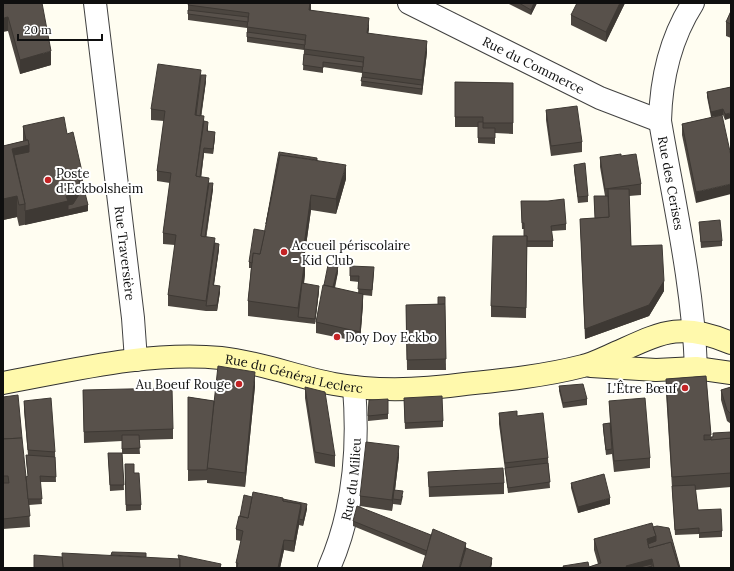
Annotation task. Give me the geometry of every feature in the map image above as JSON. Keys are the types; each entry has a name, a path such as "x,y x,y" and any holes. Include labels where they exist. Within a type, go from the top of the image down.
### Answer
{"main road":[{"name":"Rue du Général Leclerc","path":"586,366 651,336 695,330"},
{"path":"695,330 731,343"},
{"name":"Rue du Général Leclerc","path":"3,383 136,360 170,356 224,358 354,387 399,390 442,387 525,377 586,366 656,370 696,368 731,373"}],"street":[{"name":"Rue Traversière","path":"95,3 133,318 136,360"},
{"name":"Rue du Commerce","path":"409,3 600,98 660,121"},
{"name":"Rue des Cerises","path":"693,3 679,27 670,50 660,99 660,121 688,280 695,330 696,368"},
{"name":"Rue du Milieu","path":"329,568 343,526 353,480 356,434 354,387"}],"building":[{"path":"3,3 42,3 51,51 20,60 8,17 3,18"},
{"path":"189,3 310,3 309,10 369,18 367,33 427,41 422,80 362,72 364,57 304,49 306,35 247,27 249,13 188,5"},
{"path":"519,3 534,3 531,10"},
{"path":"577,3 620,3 606,32 571,15"},
{"path":"188,10 248,17 248,22 188,14"},
{"path":"731,11 731,24 726,22"},
{"path":"247,32 305,40 305,45 247,37"},
{"path":"304,54 363,62 363,67 323,62 323,68 303,65"},
{"path":"158,64 201,70 195,115 204,116 196,176 209,178 201,236 215,238 206,301 168,295 176,235 163,233 171,173 157,171 165,111 151,109"},
{"path":"201,75 206,75 200,116 196,115"},
{"path":"362,77 422,85 422,89 361,81"},
{"path":"455,82 513,83 513,123 483,123 483,117 455,117"},
{"path":"731,87 731,113 725,114 723,109 711,112 707,92"},
{"path":"577,106 582,142 551,146 546,110"},
{"path":"722,115 731,156 731,184 696,192 682,124"},
{"name":"Poste d'Eckbolsheim","path":"64,117 67,134 73,132 83,176 78,177 80,184 73,195 66,196 68,201 25,211 25,204 14,155 29,152 28,140 26,140 23,126"},
{"path":"204,121 208,122 207,131 215,132 213,149 204,148 200,177 196,176"},
{"path":"478,122 483,122 483,128 495,128 495,138 478,138"},
{"path":"28,140 29,145 12,149 25,204 19,205 17,196 3,199 3,146"},
{"path":"279,152 317,158 317,160 280,155 266,224"},
{"path":"621,154 621,156 636,154 641,184 605,189 600,157"},
{"name":"Accueil périscolaire - Kid Club","path":"280,155 346,165 336,199 311,195 302,260 305,260 298,308 248,301 253,253 260,254"},
{"path":"585,163 588,196 578,197 574,165"},
{"path":"209,183 213,183 205,237 201,236"},
{"path":"80,185 83,185 88,205 68,210 68,205 73,204 80,193"},
{"path":"608,189 629,189 631,246 662,245 664,281 649,305 585,329 580,219 609,217"},
{"path":"594,196 608,196 609,217 595,218"},
{"path":"564,199 566,224 551,226 553,241 527,241 527,236 524,236 524,223 522,223 521,201 548,201"},
{"path":"720,220 722,241 701,242 699,222"},
{"path":"254,229 265,231 260,254 253,253 252,263 249,262"},
{"path":"493,236 527,236 526,308 491,306"},
{"path":"215,243 219,244 213,285 220,286 217,305 206,306"},
{"path":"328,265 338,266 333,287 324,285"},
{"path":"350,266 374,267 372,290 358,289 359,276 350,276"},
{"path":"302,283 319,286 315,319 298,317"},
{"path":"323,285 363,294 360,332 316,322"},
{"path":"438,297 445,297 445,304 438,305"},
{"path":"445,304 446,359 407,360 406,305"},
{"path":"218,366 255,372 245,473 207,468"},
{"path":"706,376 711,435 704,435 704,440 731,438 731,473 672,477 666,379"},
{"path":"583,384 587,399 563,403 559,386"},
{"path":"305,387 325,392 335,456 315,452"},
{"path":"731,387 731,414 727,410 721,390"},
{"path":"172,388 173,429 84,432 83,390"},
{"path":"18,395 22,438 3,439 3,397"},
{"path":"442,396 443,421 405,423 404,398"},
{"path":"188,397 214,401 207,470 188,470"},
{"path":"51,398 55,452 28,450 24,401"},
{"path":"645,398 650,458 614,461 609,401"},
{"path":"388,399 388,414 368,416 369,400"},
{"path":"517,411 517,416 543,413 548,458 505,463 499,413"},
{"path":"610,423 612,449 606,450 603,424"},
{"path":"731,432 731,438 711,440 713,433"},
{"path":"122,435 139,435 140,448 122,449"},
{"path":"22,438 30,516 3,519 3,483 9,483 8,476 3,476 3,439"},
{"path":"366,442 399,446 392,500 360,496"},
{"path":"108,453 122,453 124,485 110,485"},
{"path":"26,455 55,457 56,477 40,476 42,499 28,499"},
{"path":"548,463 550,482 508,488 505,468"},
{"path":"125,464 134,464 134,473 139,473 141,505 126,505"},
{"path":"503,468 504,483 429,487 428,472"},
{"path":"604,474 610,498 578,507 571,483"},
{"path":"695,485 698,510 721,509 722,531 699,533 699,528 675,530 672,486"},
{"path":"394,490 403,491 401,500 393,499"},
{"path":"253,492 283,498 283,501 301,504 294,541 284,540 278,568 237,568 238,563 236,563 243,531 236,529 239,516 248,518"},
{"path":"244,495 252,497 248,518 240,516"},
{"path":"283,499 307,504 303,520 299,519 301,504 283,501"},
{"path":"357,506 431,535 427,551 353,521"},
{"path":"652,523 656,536 647,539 649,548 671,542 679,567 654,568 652,559 626,566 627,568 564,568 563,566 588,562 589,567 601,563 594,539"},
{"path":"657,526 669,528 680,568 671,542 649,548 648,544 656,541 653,527"},
{"path":"433,529 466,543 459,568 422,568"},
{"path":"466,548 492,558 490,568 460,568"},
{"path":"112,552 146,553 146,557 111,555"},
{"path":"62,553 180,559 180,568 63,568"},
{"path":"34,555 62,557 63,568 34,568"},
{"path":"178,555 221,564 220,568 180,568 180,559"},
{"path":"652,564 652,566 645,568 636,568"}],"place":[{"name":"Poste d'Eckbolsheim","path":"48,180"},
{"name":"Accueil périscolaire - Kid Club","path":"284,252"},
{"name":"Doy Doy Eckbo","path":"337,337"},
{"name":"Au Boeuf Rouge","path":"239,384"},
{"name":"L'Être Bœuf","path":"685,388"}]}
